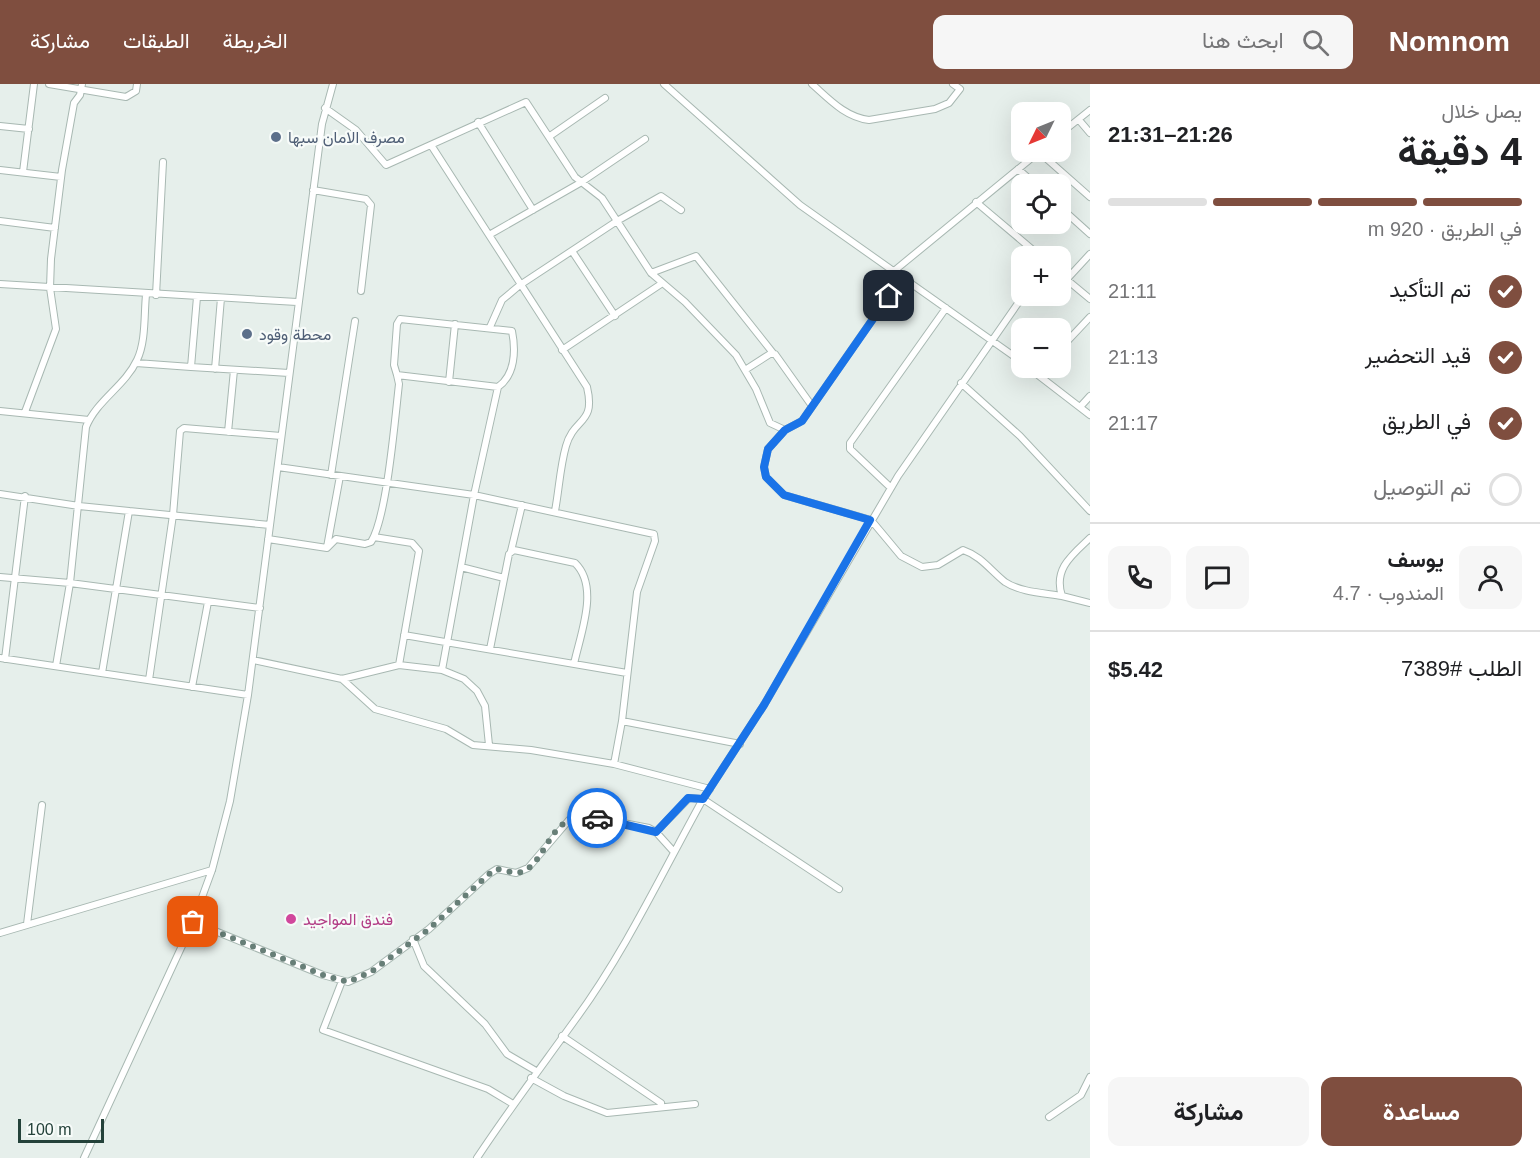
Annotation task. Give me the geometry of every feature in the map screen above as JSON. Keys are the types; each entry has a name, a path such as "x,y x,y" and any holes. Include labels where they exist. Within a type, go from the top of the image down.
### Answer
{"street":[{"path":"23,172 34,84"},
{"path":"49,84 82,87 126,98 136,92 136,84"},
{"path":"84,1158 193,922 212,870 235,779 260,608 297,302 325,108 333,84"},
{"path":"664,84 800,205 1011,355"},
{"path":"812,84 839,108 859,119 869,120 943,106 953,99 960,89 953,84"},
{"path":"25,412 56,329 50,288 55,228 74,103 82,87"},
{"path":"549,136 605,98"},
{"path":"325,108 356,130 386,165 526,102 580,183 602,198 651,273 661,284 685,302 736,355 770,423 785,430"},
{"path":"1071,126 1090,110"},
{"path":"1079,120 1090,133"},
{"path":"478,123 533,210"},
{"path":"0,126 29,129"},
{"path":"489,235 580,183 645,139"},
{"path":"431,145 587,387 591,404 590,412 566,444 555,512"},
{"path":"156,295 162,162"},
{"path":"894,271 1027,162"},
{"path":"1050,162 1090,197"},
{"path":"1018,169 1024,174"},
{"path":"0,170 61,177"},
{"path":"313,190 366,199 371,205 361,291"},
{"path":"490,327 502,300 520,285 617,221 661,196 681,210"},
{"path":"976,202 1028,246"},
{"path":"1071,217 1090,234"},
{"path":"0,221 55,228"},
{"path":"572,251 615,316"},
{"path":"1071,275 1090,254"},
{"path":"651,273 696,256 812,406"},
{"path":"902,277 798,425 785,430 765,454 766,477 773,487 784,495 870,520 901,556 922,567 938,565 963,550 984,562 1005,582 1016,587 1090,603"},
{"path":"0,278 3,284 50,288 297,302"},
{"path":"1071,282 1090,299"},
{"path":"562,350 661,284"},
{"path":"56,666 70,583 84,436 89,420 139,357 146,295"},
{"path":"191,368 197,297"},
{"path":"215,369 221,298"},
{"path":"477,1158 536,1071 575,1021 634,924 703,799 740,744 870,520 961,383 1016,306"},
{"path":"891,488 850,449 850,443 945,308"},
{"path":"1071,337 1090,317"},
{"path":"327,548 336,539 364,543 371,542 374,537 385,482 399,384 394,365 399,320 490,327 507,329 512,332 511,374 498,387 474,495 442,670"},
{"path":"331,475 355,321"},
{"path":"449,382 454,324"},
{"path":"745,370 773,353"},
{"path":"136,363 289,372"},
{"path":"228,432 234,370"},
{"path":"397,375 498,387"},
{"path":"1044,378 1090,415"},
{"path":"961,383 1020,436 1090,511"},
{"path":"1080,407 1090,396"},
{"path":"0,411 89,420"},
{"path":"149,680 173,515 180,431 184,428 281,436"},
{"path":"278,467 474,495 651,532 656,538 637,592 622,721 614,764"},
{"path":"327,548 340,476"},
{"path":"0,494 79,506 270,525"},
{"path":"25,496 2,658 248,695"},
{"path":"490,649 522,505"},
{"path":"102,673 129,511"},
{"path":"374,537 412,543 419,551 399,665"},
{"path":"1062,596 1060,574 1064,563 1090,538"},
{"path":"268,539 327,548"},
{"path":"511,551 575,562 584,573 587,597 574,664"},
{"path":"461,567 504,579"},
{"path":"0,577 115,588 260,608"},
{"path":"192,687 208,602"},
{"path":"405,635 627,673"},
{"path":"253,660 342,679 399,665 442,670 464,679 477,691 485,706 489,745"},
{"path":"342,679 375,709 446,729 473,745 489,745 614,764 710,789"},
{"path":"622,721 740,744"},
{"path":"656,832 688,798 703,799 839,889"},
{"path":"27,924 42,805"},
{"path":"193,922 342,981 352,981 371,972 451,910 489,874 497,869 516,873 528,868 569,820 587,816 656,832 674,852"},
{"path":"0,933 212,870"},
{"path":"413,939 424,966 485,1024 507,1054 536,1071"},
{"path":"342,981 323,1030 488,1089 513,1104"},
{"path":"562,1036 661,1103"},
{"path":"1049,1117 1081,1095 1090,1077"},
{"path":"531,1078 564,1096 607,1113 695,1104"}],"way so far":[{"path":"193,922 242,940 323,975 348,982 371,972 401,947 429,929 489,874 497,869 516,873 528,868 566,821 587,816 597,818"}],"place":[{"name":"مصرف الامان سبها","path":"276,137"},
{"name":"محطة وقود","path":"247,334"},
{"name":"فندق المواجيد","path":"291,919"}],"route":[{"path":"597,818 649,828 656,832 688,798 703,799 764,705 870,520 784,495 773,487 766,477 765,454 785,430 802,421 889,296"}]}
